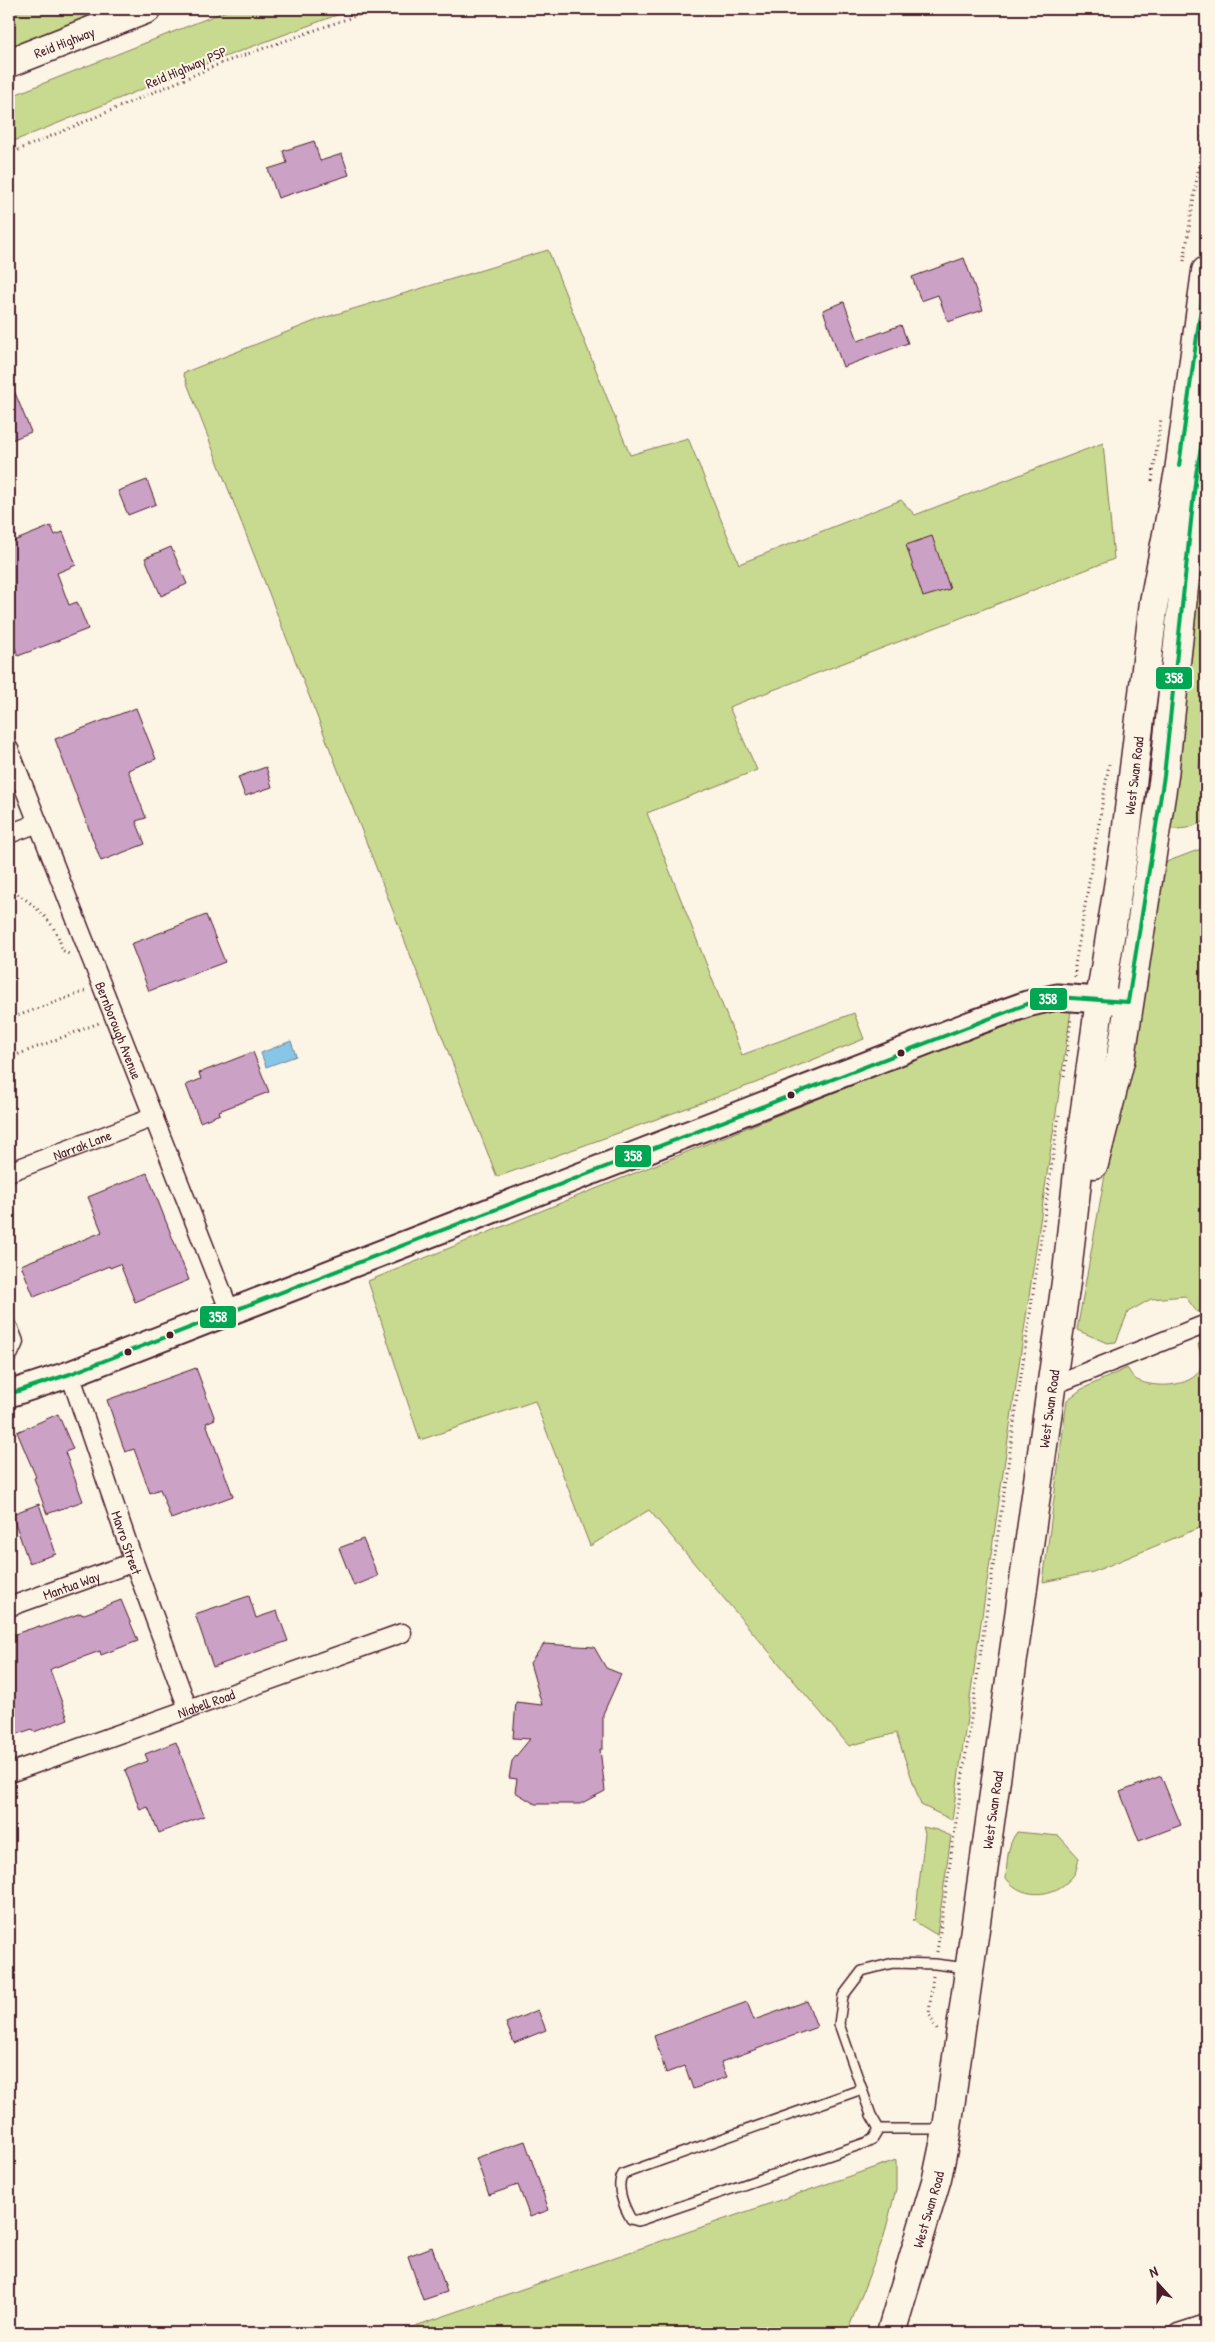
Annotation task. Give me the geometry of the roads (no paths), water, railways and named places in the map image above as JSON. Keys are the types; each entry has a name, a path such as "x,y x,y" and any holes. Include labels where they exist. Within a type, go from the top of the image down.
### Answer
{"main road":[{"name":"Reid Highway","path":"9,64 147,9"},
{"name":"West Swan Road","path":"891,2333 937,2178 947,2129 1066,1282 1100,1000 1125,843 1154,602 1179,471 1206,271"},
{"name":"West Swan Road","path":"1066,1282 1121,1057 1164,776 1196,474 1206,420"}],"street":[{"name":"Bernborough Avenue","path":"9,748 230,1312"},
{"path":"9,834 38,823"},
{"path":"9,1394 70,1374 974,1023 1042,1000 1074,997 1128,1002"},
{"name":"Narrak Lane","path":"9,1172 154,1117"},
{"path":"1051,1386 1206,1324"},
{"path":"9,1329 14,1342 9,1353"},
{"name":"Mavro Street","path":"70,1374 134,1562 188,1709"},
{"name":"Mantua Way","path":"9,1607 134,1562"},
{"name":"Niabell Road","path":"9,1773 402,1633"},
{"path":"1178,2333 1206,2324"}],"lane":[{"path":"879,2129 871,2115 839,2024 843,1996 862,1971 892,1963 935,1964 969,1968"},
{"path":"862,2088 623,2174 619,2180 619,2187 627,2213 631,2219 638,2221 865,2143 873,2139 879,2129"},
{"path":"879,2129 947,2129"}],"water":[{"path":"291,1041 296,1056 266,1067 261,1053"}]}
